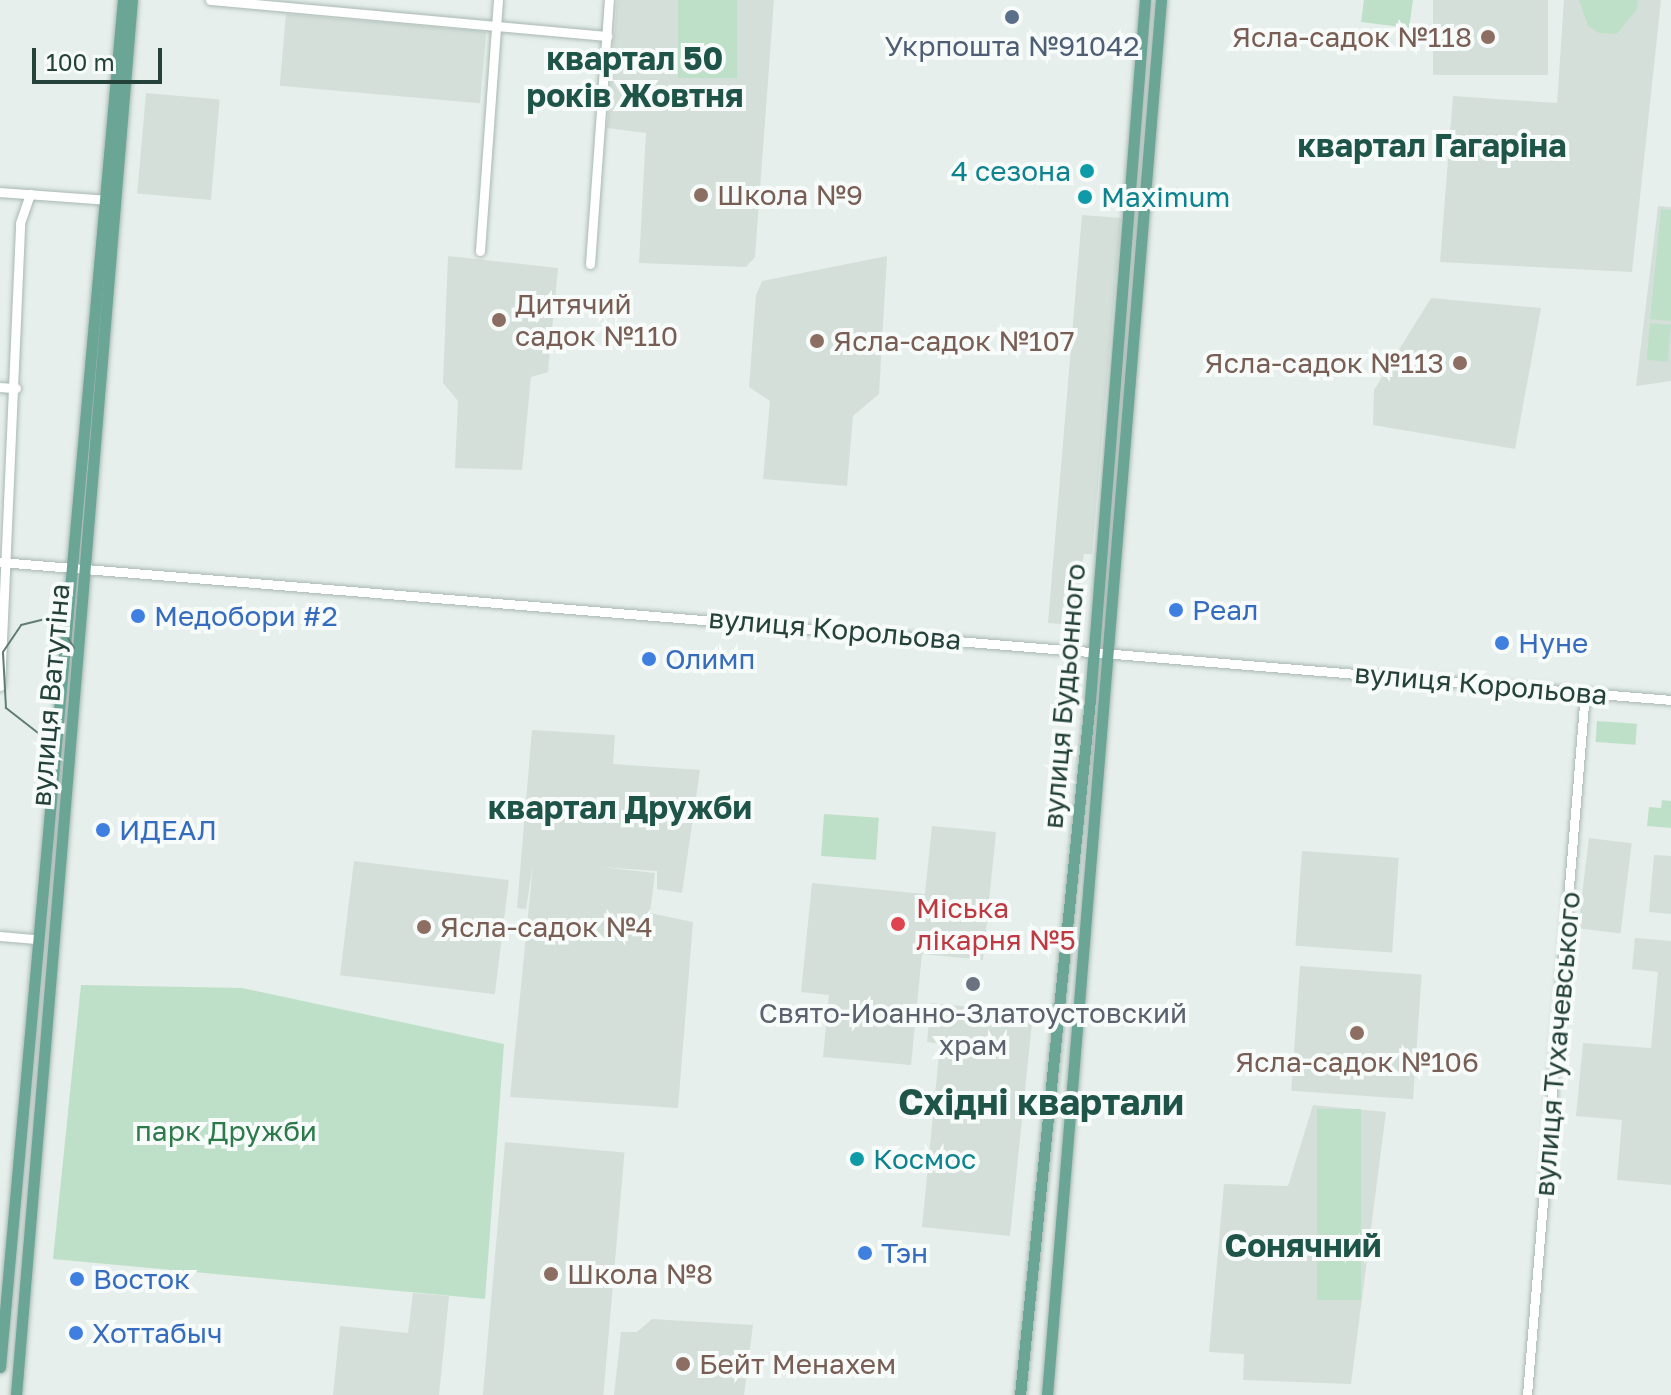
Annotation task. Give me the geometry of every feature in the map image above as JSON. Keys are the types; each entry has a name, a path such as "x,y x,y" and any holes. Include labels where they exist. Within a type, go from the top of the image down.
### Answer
{"main road":[{"name":"вулиця Ватутіна","path":"16,1395 123,0"},
{"name":"вулиця Ватутіна","path":"110,200 132,0"},
{"name":"вулиця Будьонного","path":"1020,1395 1093,651 1145,0"},
{"name":"вулиця Будьонного","path":"1047,1395 1111,653 1161,0"},
{"name":"вулиця Ватутіна","path":"0,1367 36,939 80,565"}],"street":[{"path":"210,0 607,36"},
{"path":"480,251 498,0"},
{"path":"590,264 609,0"},
{"path":"0,192 110,200"},
{"path":"0,686 2,562 16,388 20,223 30,194"},
{"path":"0,387 16,388"},
{"name":"вулиця Корольова","path":"2,562 80,565 1671,700"},
{"name":"вулиця Тухачевського","path":"1527,1395 1585,693"},
{"path":"0,936 36,939"}],"shaded area":[{"name":"Школа №9","path":"617,0 774,0 755,257 746,267 639,263 646,133 607,128"},
{"name":"Ясла-садок №118","path":"1433,0 1548,0 1548,75 1433,75"},
{"path":"1564,0 1661,0 1632,272 1440,262 1453,96 1557,103"},
{"path":"286,14 486,32 480,103 280,86"},
{"path":"146,93 220,99 211,200 137,194"},
{"path":"1658,206 1671,207 1671,381 1636,386"},
{"path":"1082,215 1121,218 1092,554 1084,554 1075,614 1061,624 1048,623"},
{"name":"Дитячий садок №110","path":"448,256 558,268 548,372 531,377 522,470 455,468 458,401 443,383"},
{"name":"Ясла-садок №107","path":"887,256 879,394 853,416 847,486 763,479 770,401 749,387 756,295 762,281"},
{"name":"Ясла-садок №113","path":"1431,298 1541,308 1515,449 1373,425 1374,390"},
{"path":"532,730 615,735 613,764 700,770 682,893 657,889 657,871 600,867 655,873 650,913 693,922 678,1108 510,1097 533,865 526,909 517,908"},
{"name":"Міська лікарня №5","path":"932,826 996,832 983,960 922,954 911,1065 823,1057 829,995 801,992 812,883 925,894"},
{"path":"1589,838 1632,843 1621,934 1578,928"},
{"path":"1302,851 1399,858 1392,953 1295,946"},
{"path":"1654,855 1671,856 1671,914 1649,912"},
{"name":"Ясла-садок №4","path":"354,861 509,880 495,994 340,975"},
{"path":"1635,938 1671,941 1671,1185 1617,1180 1622,1120 1576,1116 1583,1043 1651,1048 1658,972 1632,969"},
{"name":"Ясла-садок №106","path":"1300,966 1422,975 1413,1099 1291,1091"},
{"path":"931,1003 1033,1013 1010,1236 922,1227 940,1044 927,1042"},
{"path":"1313,1105 1386,1112 1351,1384 1243,1380 1244,1354 1209,1352 1224,1184 1288,1186"},
{"name":"Школа №8","path":"505,1142 625,1152 603,1395 483,1395"},
{"path":"413,1293 449,1296 439,1395 333,1395 340,1326 408,1333"},
{"name":"Бейт Менахем","path":"652,1319 753,1325 744,1395 614,1395 621,1332 637,1332"}],"green space":[{"path":"678,0 737,0 737,78 678,78"},
{"path":"1364,0 1413,0 1409,28 1361,22"},
{"path":"1579,0 1638,0 1637,9 1617,34 1599,33 1588,26"},
{"path":"1661,209 1671,210 1671,321 1650,319"},
{"path":"1650,323 1671,325 1668,362 1647,360"},
{"path":"1597,721 1637,724 1635,745 1596,742"},
{"path":"1662,800 1671,801 1671,828 1647,826 1649,807 1661,808"},
{"path":"824,814 879,818 876,860 821,856"},
{"name":"парк Дружби","path":"81,985 242,988 504,1044 485,1299 53,1259"},
{"path":"1317,1109 1361,1109 1361,1300 1317,1300"}],"tram line":[{"path":"59,761 42,736 6,708 3,652 21,625 45,619 60,624 74,648"}],"place":[{"name":"Укрпошта №91042","path":"1012,17"},
{"name":"Ясла-садок №118","path":"1488,37"},
{"name":"4 сезона","path":"1087,171"},
{"name":"Школа №9","path":"701,195"},
{"name":"Maximum","path":"1085,197"},
{"name":"Дитячий садок №110","path":"499,320"},
{"name":"Ясла-садок №107","path":"817,341"},
{"name":"Ясла-садок №113","path":"1460,363"},
{"name":"Реал","path":"1176,610"},
{"name":"Медобори #2","path":"138,616"},
{"name":"Нуне","path":"1502,643"},
{"name":"Олимп","path":"649,659"},
{"name":"ИДЕАЛ","path":"103,830"},
{"name":"Міська лікарня №5","path":"898,924"},
{"name":"Ясла-садок №4","path":"424,927"},
{"name":"Свято-Иоанно-Златоустовский храм","path":"973,984"},
{"name":"Ясла-садок №106","path":"1357,1033"},
{"name":"Космос","path":"857,1159"},
{"name":"Тэн","path":"865,1253"},
{"name":"Школа №8","path":"551,1274"},
{"name":"Восток","path":"77,1279"},
{"name":"Хоттабыч","path":"76,1333"},
{"name":"Бейт Менахем","path":"683,1364"}],"district":[{"name":"квартал 50 років Жовтня","path":"635,78"},
{"name":"квартал Гагаріна","path":"1432,145"},
{"name":"квартал Дружби","path":"620,807"},
{"name":"Східні квартали","path":"1041,1102"},
{"name":"Сонячний","path":"1303,1245"}]}
